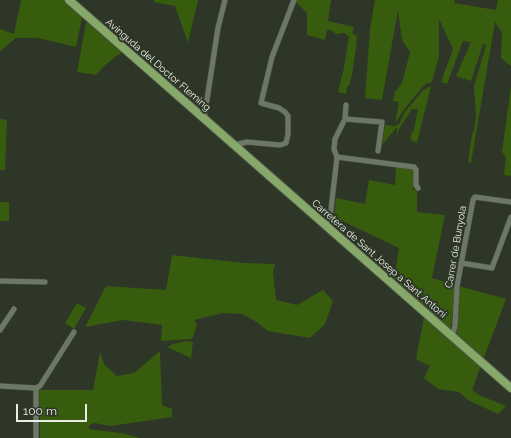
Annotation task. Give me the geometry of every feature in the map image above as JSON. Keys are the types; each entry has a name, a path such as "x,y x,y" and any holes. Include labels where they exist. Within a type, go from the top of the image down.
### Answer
{"main road":[{"name":"Avinguda del Doctor Fleming","path":"69,0 234,145"},
{"name":"Carretera de Sant Josep a Sant Antoni","path":"234,145 511,388"}],"street":[{"path":"204,119 218,28 225,0"},
{"path":"234,145 247,142 280,145 286,143 288,134 288,116 279,108 261,103 272,57 294,0"},
{"path":"326,226 330,218 337,157 334,149 335,140 345,119 346,105"},
{"path":"345,119 382,122 378,151"},
{"path":"337,157 414,167 416,170 416,185 418,188"},
{"name":"Carrer de Bunyola","path":"452,336 455,326 457,286 473,200 476,197 511,202"},
{"path":"462,263 492,268 511,217"},
{"path":"0,281 45,282"},
{"path":"0,330 14,309"},
{"path":"0,386 36,388 40,386 74,332"},
{"path":"36,388 36,438"}],"green space":[{"path":"21,0 65,0 80,13 82,18 76,47 38,38 16,38 0,51 0,29 14,34"},
{"path":"154,0 198,0 188,43 175,6 154,2"},
{"path":"295,0 331,0 328,21 354,27 352,33 357,36 356,48 352,75 349,86 347,86 346,94 338,92 344,68 349,36 344,33 336,34 331,30 327,30 325,40 307,35 307,13"},
{"path":"375,0 455,0 454,3 496,10 498,0 511,0 511,66 501,58 502,33 495,22 471,163 468,162 476,116 474,87 486,45 483,44 471,81 456,76 471,42 463,41 447,84 441,82 453,49 439,19 439,56 432,82 424,85 395,123 399,102 393,101 395,92 402,83 410,52 402,40 398,10 382,100 365,98 370,29"},
{"path":"86,23 91,23 123,51 103,67 96,75 77,72"},
{"path":"431,86 417,143 412,141 410,137 414,129 418,109 412,109 399,129 397,137 397,127 382,145 385,125 395,126 399,124 405,112 423,90"},
{"path":"511,86 511,176 504,175 506,157 502,152"},
{"path":"0,119 7,120 5,170 0,170"},
{"path":"396,167 414,170 413,189 417,191 417,212 445,215 432,278 455,285 451,330 394,280 399,248 334,217 336,198 365,204 369,180 395,185"},
{"path":"0,202 9,202 9,221 0,221"},
{"path":"172,255 244,263 275,264 273,272 276,300 297,305 323,290 333,301 325,324 310,338 268,331 255,321 242,314 223,313 194,320 197,325 192,339 161,341 162,325 123,320 85,327 106,286 166,290"},
{"path":"459,286 506,299 483,360 456,336"},
{"path":"77,303 86,308 74,329 65,323"},
{"path":"424,317 481,365 472,390 479,395 506,406 498,414 468,400 459,392 438,389 424,378 430,366 416,359"},
{"path":"187,341 193,342 191,358 167,347 173,344"},
{"path":"160,351 162,405 172,409 172,417 110,426 95,423 89,425 89,429 121,433 141,438 40,438 39,390 93,390 100,352 104,364 117,376 134,373"}]}
